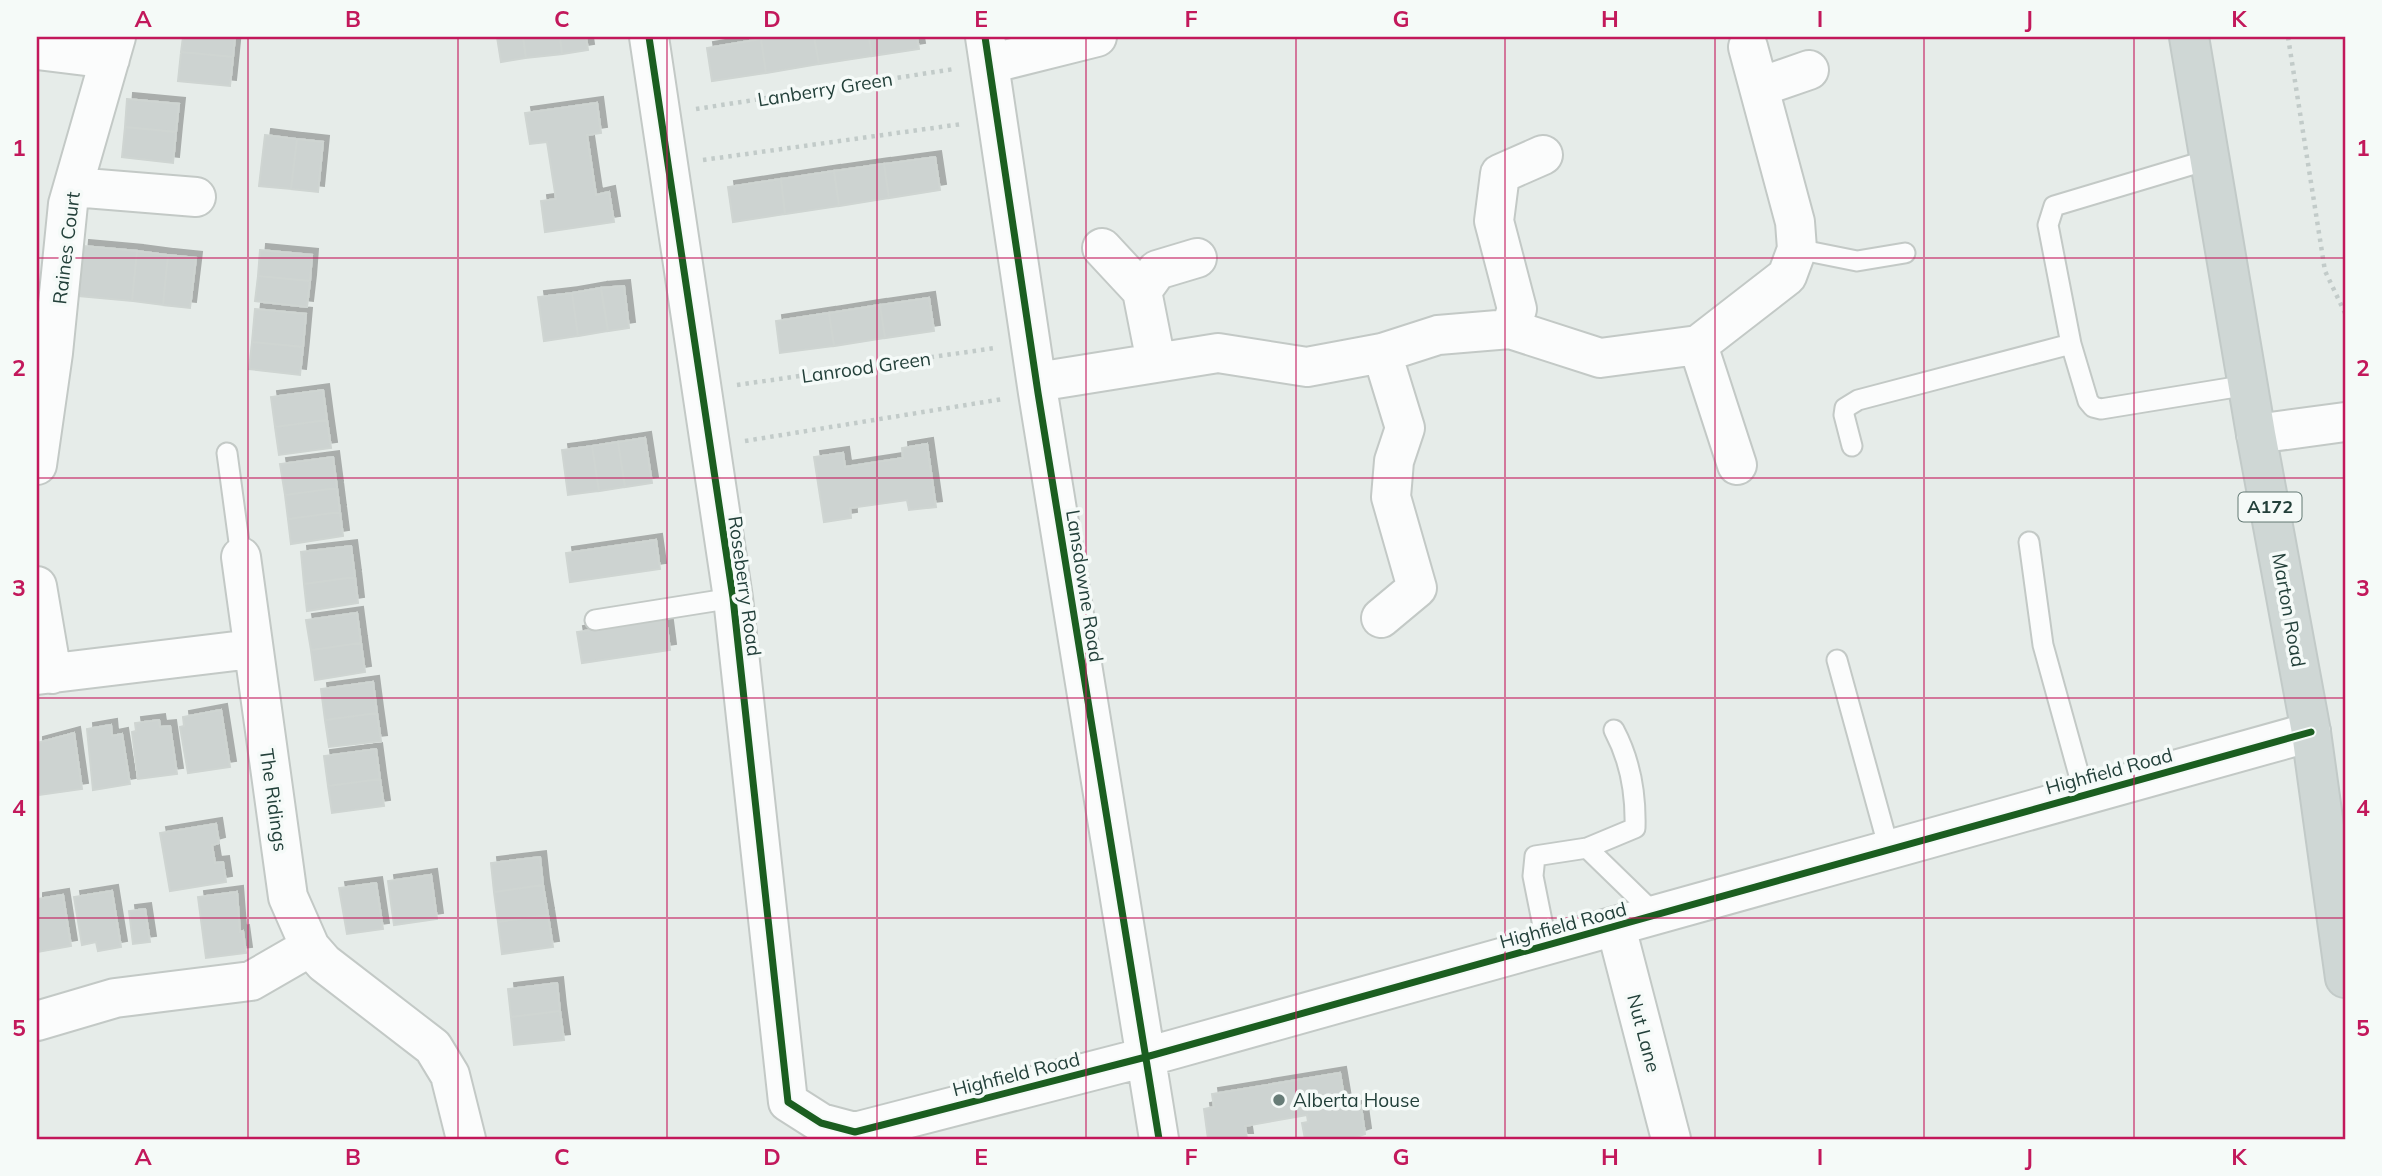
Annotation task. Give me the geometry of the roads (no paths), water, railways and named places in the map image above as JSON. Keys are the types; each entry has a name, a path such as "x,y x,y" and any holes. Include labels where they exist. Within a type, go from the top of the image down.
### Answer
{"main road":[{"name":"Marton Road","path":"2189,37 2256,435 2311,732 2333,797 2345,978"}],"street":[{"name":"Roseberry Road","path":"649,37 733,598 788,1102 821,1123"},
{"path":"987,50 1097,37"},
{"path":"1037,387 1156,362 1218,353 1307,367 1382,353 1438,335 1510,329 1600,358 1698,345 1787,276 1797,249 1795,222 1748,47"},
{"path":"37,50 113,48"},
{"name":"Raines Court","path":"37,464 42,388 68,204 113,48"},
{"name":"Lansdowne Road","path":"987,50 1037,387 1159,1139"},
{"path":"1760,87 1809,70"},
{"path":"1510,329 1517,309 1494,221 1500,174 1543,155"},
{"path":"73,187 196,197"},
{"path":"1102,248 1142,291 1156,362"},
{"path":"1142,291 1157,270 1198,258"},
{"path":"1698,345 1737,465"},
{"path":"1381,618 1432,592 1391,498 1394,461 1405,428 1382,353"},
{"path":"2256,435 2345,422"},
{"name":"The Ridings","path":"241,557 288,897 310,947 324,963 433,1047 450,1075 466,1139"},
{"path":"37,586 44,674 252,649"},
{"name":"Highfield Road","path":"821,1123 855,1132 1146,1056 1616,928 2084,793 2311,732"},
{"name":"Nut Lane","path":"1616,928 1671,1139"},
{"path":"37,1021 115,999 251,981 310,947"}],"lane":[{"path":"2211,159 2054,206 2048,225 2071,344 2088,401 2093,407 2102,409 2248,385"},
{"path":"1797,249 1857,261 1905,253"},
{"path":"1852,446 1844,415 1845,408 1858,400 2071,344"},
{"path":"227,453 241,557"},
{"path":"2029,542 2043,645 2084,793"},
{"path":"595,620 733,598"},
{"path":"1837,660 1889,849"},
{"path":"1547,946 1533,876 1535,856 1587,848 1634,828 1636,801 1622,746 1614,730"},
{"path":"1587,848 1657,916"}],"place":[{"name":"Alberta House","path":"1279,1100"}]}
